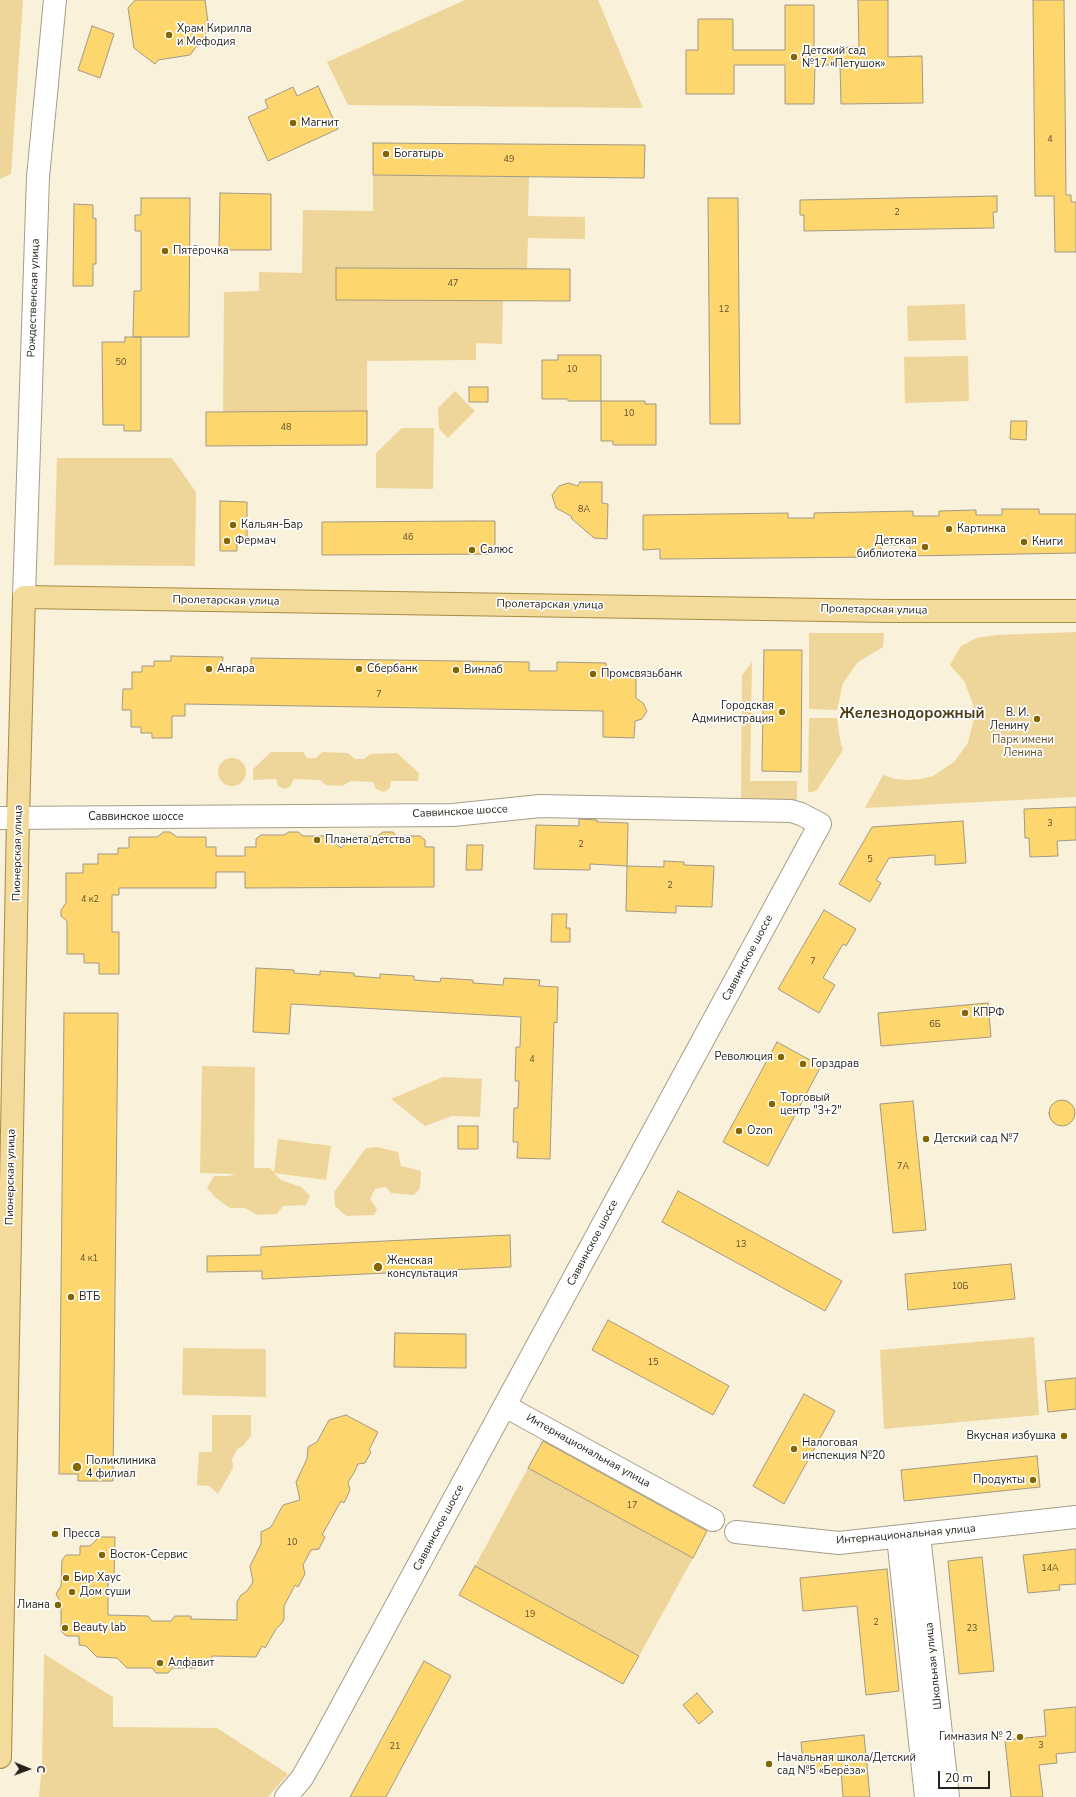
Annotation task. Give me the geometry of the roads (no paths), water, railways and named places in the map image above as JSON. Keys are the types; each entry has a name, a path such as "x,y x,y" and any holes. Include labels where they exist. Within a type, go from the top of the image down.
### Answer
{"main road":[{"name":"Пролетарская улица","path":"24,597 888,611 1076,611"},
{"name":"Пионерская улица","path":"0,1757 9,818 24,597"}],"street":[{"name":"Рождественская улица","path":"24,597 38,177 55,0"},
{"name":"Саввинское шоссе","path":"9,818 453,814 540,806 792,812 801,814 820,824 318,1750 302,1778 286,1797"},
{"name":"Интернациональная улица","path":"505,1406 713,1520"},
{"name":"Интернациональная улица","path":"736,1532 839,1542 898,1537 1076,1517"},
{"name":"Школьная улица","path":"919,1534 948,1797"},
{"name":"Школьная улица","path":"898,1537 926,1797"}],"place":[{"name":"Храм Кирилла и Мефодия","path":"169,35"},
{"name":"Детский сад №17 «Петушок»","path":"794,57"},
{"name":"Магнит","path":"293,123"},
{"name":"Богатырь","path":"386,154"},
{"name":"Пятёрочка","path":"165,251"},
{"name":"Кальян-Бар","path":"233,525"},
{"name":"Картинка","path":"949,529"},
{"name":"Фермач","path":"227,541"},
{"name":"Книги","path":"1024,542"},
{"name":"Детская библиотека","path":"925,547"},
{"name":"Салюс","path":"472,550"},
{"name":"Ангара","path":"209,669"},
{"name":"Сбербанк","path":"359,669"},
{"name":"Винлаб","path":"456,670"},
{"name":"Промсвязьбанк","path":"593,674"},
{"name":"Городская Администрация","path":"782,712"},
{"name":"В. И. Ленину","path":"1037,719"},
{"name":"Планета детства","path":"317,840"},
{"name":"КПРФ","path":"965,1013"},
{"name":"Революция","path":"781,1057"},
{"name":"Горздрав","path":"803,1064"},
{"name":"Торговый центр \"3+2\"","path":"772,1104"},
{"name":"Ozon","path":"739,1131"},
{"name":"Детский сад №7","path":"926,1139"},
{"name":"Женская консультация","path":"378,1267"},
{"name":"ВТБ","path":"71,1297"},
{"name":"Вкусная избушка","path":"1064,1436"},
{"name":"Налоговая инспекция №20","path":"794,1449"},
{"name":"Поликлиника 4 филиал","path":"77,1467"},
{"name":"Продукты","path":"1033,1480"},
{"name":"Пресса","path":"55,1534"},
{"name":"Восток-Сервис","path":"102,1555"},
{"name":"Бир Хаус","path":"66,1578"},
{"name":"Дом суши","path":"72,1592"},
{"name":"Лиана","path":"58,1605"},
{"name":"Beauty lab","path":"65,1628"},
{"name":"Алфавит","path":"160,1663"},
{"name":"Гимназия № 2","path":"1020,1737"},
{"name":"Начальная школа/Детский сад №5 «Берёза»","path":"769,1764"}],"district":[{"name":"Железнодорожный","path":"912,714"}],"park label":[{"name":"Парк имени Ленина","path":"1023,746"}]}
